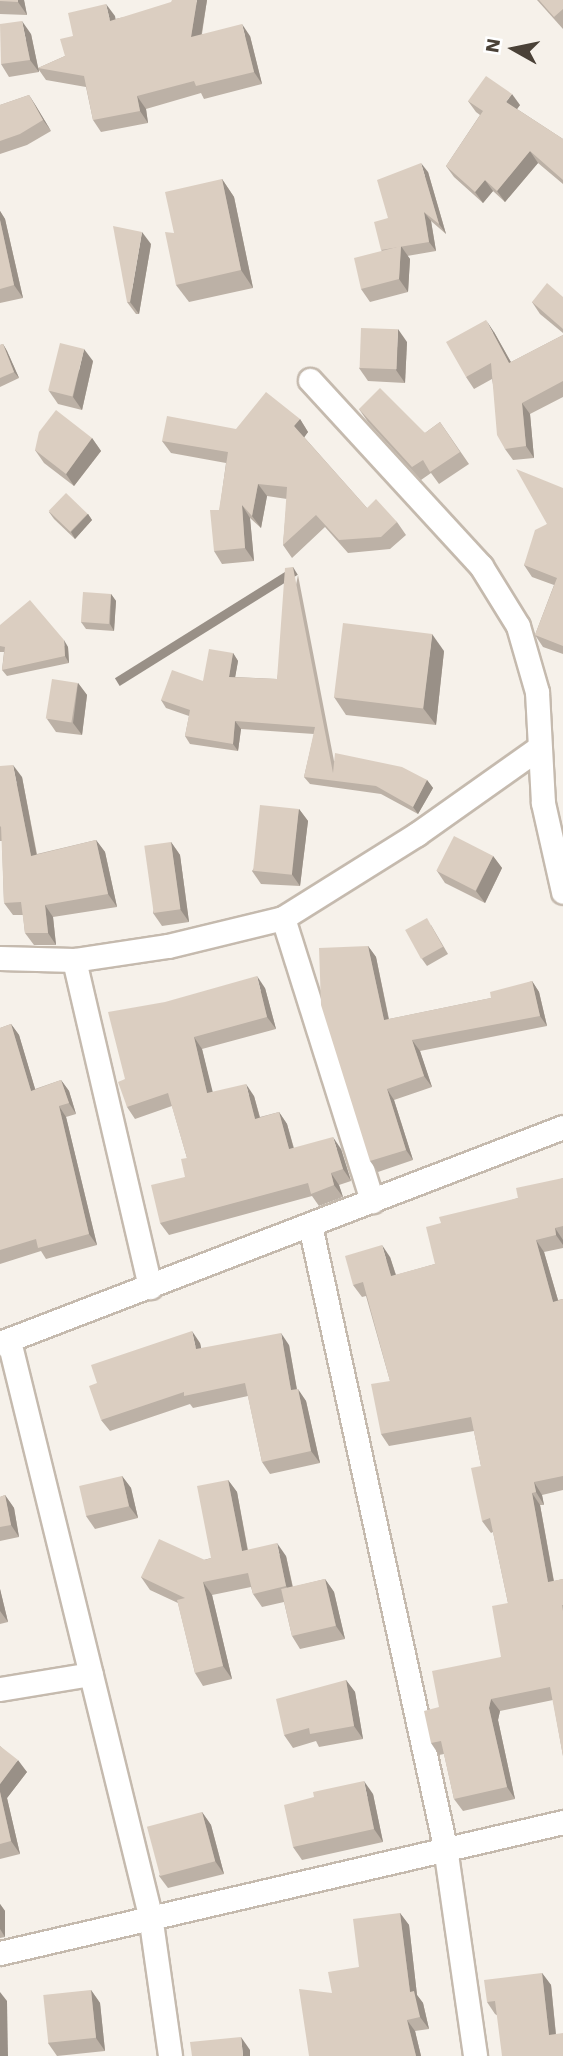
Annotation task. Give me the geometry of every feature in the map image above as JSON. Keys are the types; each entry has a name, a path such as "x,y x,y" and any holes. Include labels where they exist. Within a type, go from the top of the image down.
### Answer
{"street":[{"path":"310,380 481,566 518,626 537,692 537,749 563,892"},
{"path":"0,958 74,960 168,946 284,918 417,834 537,749"},
{"path":"284,918 372,1201"},
{"path":"74,960 150,1287"},
{"path":"170,2056 150,1915 91,1674 4,1342 563,1127"},
{"path":"310,1225 445,1847 475,2056"},
{"path":"0,1689 91,1674"},
{"path":"0,1953 150,1915 563,1822"}],"building":[{"path":"172,0 197,0 191,37 242,24 254,72 196,86 194,81 137,96 140,111 93,120 84,76 38,68 65,56 60,39 73,36 68,13 106,4 110,21"},
{"path":"539,0 563,0 563,9 554,17"},
{"path":"22,21 30,60 1,64 0,24"},
{"path":"486,76 512,94 506,102 563,139 563,180 530,151 497,191 485,180 475,192 446,166 483,111 468,101"},
{"path":"29,95 43,120 20,134 0,141 0,105"},
{"path":"421,163 439,224 424,212 429,242 381,250 374,222 388,218 377,180"},
{"path":"222,179 241,270 176,285 165,232 174,233 165,192"},
{"path":"0,220 14,285 0,289"},
{"path":"113,226 142,232 130,302 127,302"},
{"path":"401,246 399,279 361,289 354,258"},
{"path":"547,283 563,297 563,329 532,302"},
{"path":"486,320 509,363 563,335 563,381 522,403 526,446 505,449 497,435 491,363 466,377 446,342"},
{"path":"361,328 398,329 397,369 360,368"},
{"path":"60,343 84,349 72,397 48,391"},
{"path":"3,344 14,372 0,378 0,345"},
{"path":"380,388 425,433 440,422 460,452 430,472 423,460 412,467 359,409"},
{"path":"266,392 300,419 294,426 367,508 376,499 397,522 381,537 339,540 316,515 283,545 287,487 258,484 252,516 242,505 245,548 214,551 210,510 219,510 228,452 162,441 167,416 236,429"},
{"path":"56,410 92,438 66,474 35,450 39,432"},
{"path":"516,469 563,488 563,646 535,635 557,578 524,565 535,530 547,524"},
{"path":"66,493 88,514 70,532 49,511"},
{"path":"293,567 333,773 335,753 402,767 427,780 413,807 376,786 304,777 315,727 235,721 233,744 185,736 190,710 161,700 172,670 203,681 209,649 233,653 229,677 277,679 285,568"},
{"path":"83,592 111,594 109,624 81,622"},
{"path":"30,600 64,640 65,656 2,670 5,647 0,646 0,625"},
{"path":"343,623 432,634 423,708 334,697"},
{"path":"52,679 78,683 71,723 46,719"},
{"path":"13,765 31,856 96,840 108,894 45,905 48,933 25,933 21,902 4,903 0,766"},
{"path":"260,805 299,809 292,875 253,871"},
{"path":"454,836 493,856 475,891 436,871"},
{"path":"171,842 180,909 154,913 144,846"},
{"path":"427,918 443,947 421,959 405,930"},
{"path":"368,946 384,1020 491,998 490,992 532,981 540,1016 412,1040 424,1076 387,1089 406,1150 370,1161 321,1005 319,948"},
{"path":"257,976 267,1017 194,1037 207,1093 246,1084 255,1119 279,1112 289,1149 333,1137 343,1169 331,1173 334,1185 311,1194 308,1183 160,1223 151,1185 185,1177 181,1159 187,1158 168,1093 127,1107 118,1082 125,1079 108,1012 165,1002"},
{"path":"11,1024 31,1091 61,1080 69,1103 59,1106 89,1234 38,1248 36,1239 0,1250 0,1028"},
{"path":"563,1178 563,1226 555,1228 556,1235 536,1240 553,1302 563,1299 563,1476 534,1482 536,1492 532,1493 548,1582 563,1579 563,1756 550,1687 491,1699 489,1708 507,1787 454,1799 441,1741 431,1743 424,1711 439,1707 432,1671 501,1657 492,1606 508,1603 490,1518 482,1521 471,1468 481,1466 471,1417 381,1434 371,1384 390,1381 363,1282 353,1285 345,1256 382,1245 391,1276 435,1264 426,1227 441,1223 439,1217 518,1198 516,1188"},
{"path":"192,1331 196,1349 281,1333 291,1390 298,1389 311,1451 262,1462 245,1383 184,1396 184,1392 101,1420 89,1386 97,1383 91,1365"},
{"path":"122,1476 129,1506 86,1516 79,1486"},
{"path":"228,1480 242,1551 277,1543 286,1586 253,1594 248,1573 203,1582 223,1666 195,1673 177,1600 185,1598 141,1577 159,1539 205,1560 211,1558 197,1486"},
{"path":"5,1495 11,1525 0,1527 0,1497"},
{"path":"325,1579 336,1626 292,1636 281,1589"},
{"path":"346,1680 354,1726 310,1734 309,1728 284,1735 276,1699"},
{"path":"0,1746 18,1760 0,1784"},
{"path":"364,1781 374,1829 293,1847 284,1805 314,1797 313,1792"},
{"path":"0,1792 11,1841 0,1844"},
{"path":"202,1812 215,1861 160,1876 147,1827"},
{"path":"400,1913 410,1992 414,1991 420,2017 407,2020 416,2056 309,2056 299,1989 332,1993 328,1972 359,1967 353,1919"},
{"path":"542,1973 549,2035 563,2033 563,2056 502,2056 495,2001 487,2002 484,1980"},
{"path":"91,1990 96,2038 48,2043 43,1995"},
{"path":"241,2037 243,2056 192,2056 190,2042"}]}
